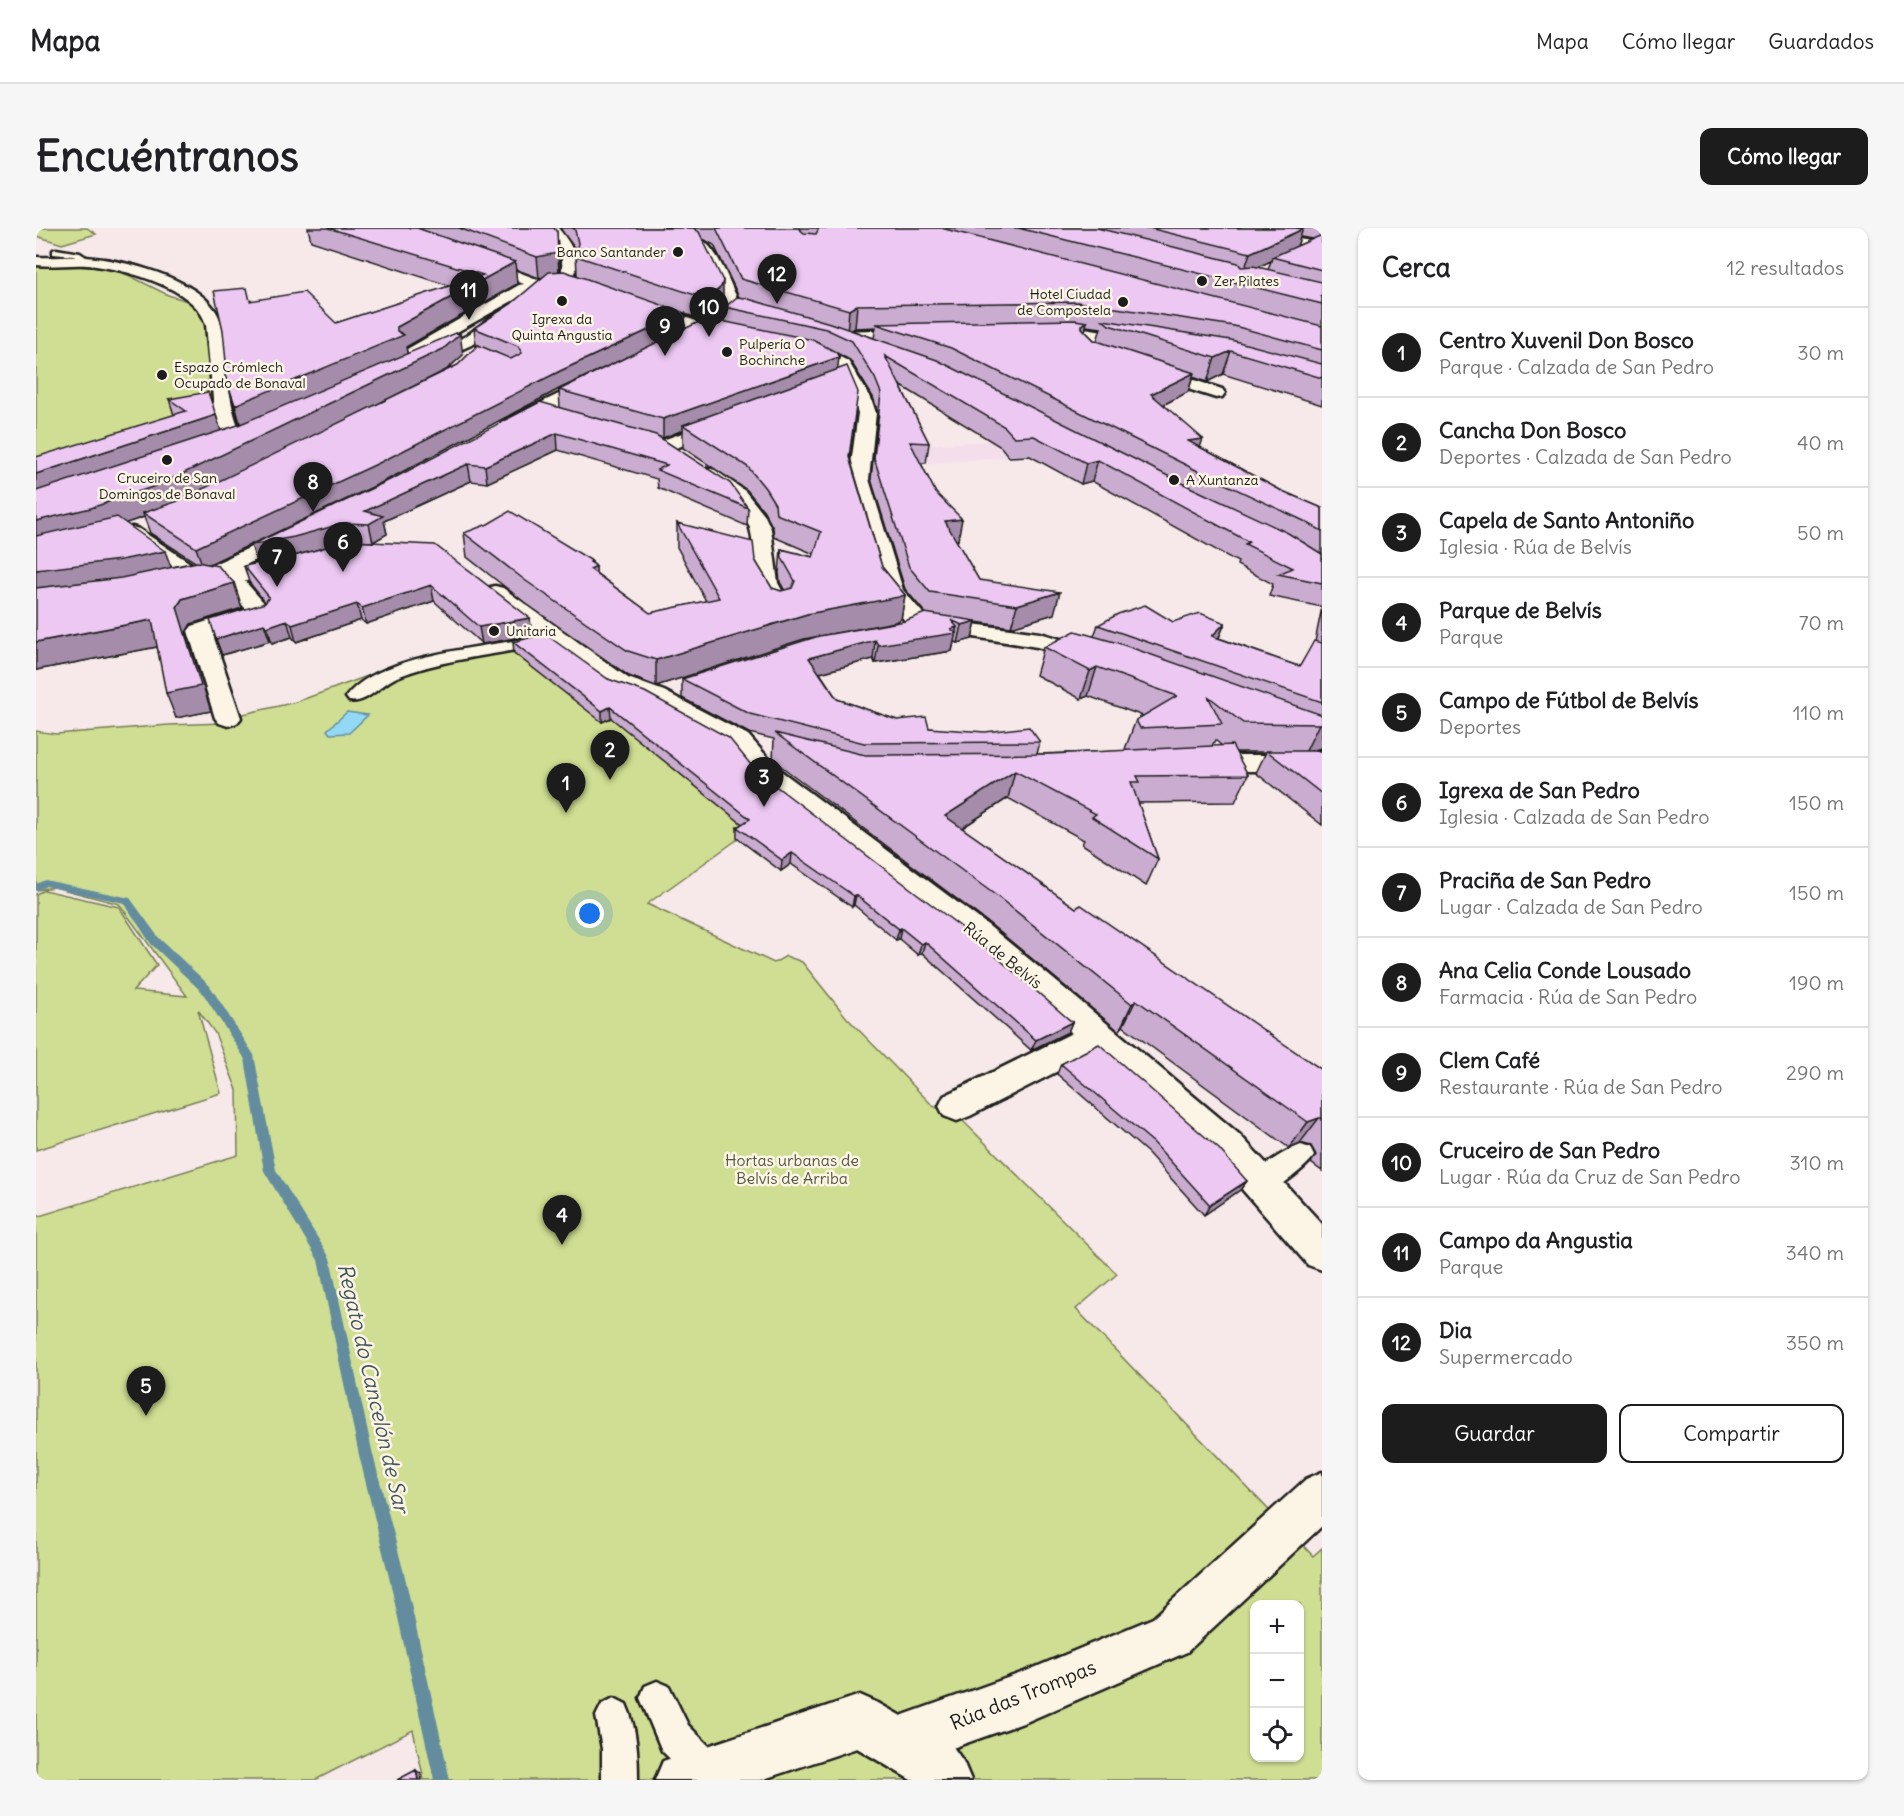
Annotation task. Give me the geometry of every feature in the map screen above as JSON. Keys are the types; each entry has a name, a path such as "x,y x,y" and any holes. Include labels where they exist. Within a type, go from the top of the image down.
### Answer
{"street":[{"path":"400,371 429,358 469,353 506,315 540,285 548,281 571,282 566,244 551,228"},
{"path":"671,228 707,249 737,308 682,340"},
{"path":"1221,228 1264,238 1320,246"},
{"path":"395,234 540,285"},
{"path":"1294,258 1320,246"},
{"path":"36,261 87,261 119,265 172,285 210,312 218,354 220,404 235,442"},
{"path":"410,352 524,288 540,285"},
{"path":"628,302 705,328 755,338"},
{"path":"1096,353 1083,341 1033,331 1071,331 1158,344"},
{"path":"918,622 892,591 859,479 867,413 850,377 842,364 818,352 785,344 821,335 933,333"},
{"path":"821,335 882,352"},
{"path":"1129,364 1216,393"},
{"path":"488,436 620,369"},
{"path":"828,385 850,377"},
{"path":"539,409 569,417"},
{"path":"664,446 740,417"},
{"path":"644,439 664,446 738,495 755,516 761,529 767,583 780,607"},
{"path":"205,577 310,526"},
{"path":"132,531 190,573 235,584 261,612 200,632 228,718"},
{"path":"161,588 205,577 251,573 312,560"},
{"name":"Rúa de Belvís","path":"481,582 619,684 655,696 739,741 767,774 978,933 1227,1146 1322,1252"},
{"path":"891,632 902,630 918,622 1040,640 1118,664"},
{"path":"655,696 681,688"},
{"path":"739,741 779,749"},
{"path":"1172,764 1308,763 1322,758"},
{"path":"957,1106 1098,1035"},
{"name":"Rúa das Trompas","path":"896,1742 1026,1696 1170,1635 1322,1495"},
{"path":"695,1776 860,1721 932,1763 944,1780"}],"lane":[{"path":"56,252 84,256 87,261"},
{"path":"355,697 386,675 423,662 502,650 538,641"},
{"path":"1262,1184 1301,1156"},
{"path":"657,1698 695,1776"},
{"path":"614,1716 620,1749 620,1780"}],"shaded area":[{"path":"1047,437 1031,456 927,463 922,453 928,453 926,445"}],"green space":[{"path":"36,228 87,228 96,234 62,244 36,236"},
{"path":"36,263 116,269 168,295 194,303 203,314 210,340 213,381 211,413 36,482"},
{"name":"Hortas urbanas de Belvís de Arriba","path":"531,637 768,791 738,839 647,904 774,963 786,956 802,962 847,1018 933,1106 963,1121 1117,1274 1076,1309 1313,1556 1322,1548 1322,1780 424,1780 413,1730 315,1780 36,1780 36,1217 238,1155 237,1090 215,1033 198,1010 221,1093 36,1150 36,894 44,890 119,907 157,965 133,991 187,996 119,904 54,887 36,890 36,731 56,734 223,723 239,715 296,702 417,658 501,646"}],"water":[{"path":"347,712 368,715 349,733 330,734 327,730"}],"building":[{"path":"328,228 417,228 515,262 397,327 397,331 404,335 235,405 225,375 223,330 214,291 247,288 250,301 304,292 336,323 483,275"},
{"path":"459,228 554,228 557,232 558,253 537,257"},
{"path":"573,228 693,228 699,232 723,281 721,287 707,299 576,256 578,243"},
{"path":"716,228 798,228 804,233 816,234 819,228 941,228 1322,326 1322,350 1234,326 1077,302 857,305 849,310 741,279"},
{"path":"1018,228 1097,228 1238,263 1241,267 1253,266 1322,282 1322,304"},
{"path":"1149,228 1295,228 1303,229 1250,253"},
{"path":"1322,235 1322,270 1272,257"},
{"path":"564,271 685,313 560,371 379,463 196,548 143,513 178,501 458,365 478,345 511,359 522,353 518,346 474,328 511,304 549,272"},
{"path":"737,297 830,323 937,360 1192,488 1288,533 1322,554 1322,583 1278,574 1293,568 1245,544 1249,542 1098,460 1086,463 1034,436 1014,437 1005,427 885,356 929,443 910,442 936,493 962,519 945,521 979,580 1060,592 1017,605 930,592 909,567 874,458 881,393 875,378 852,341 826,329 725,307"},
{"path":"707,318 813,340 836,352 839,357 663,419 559,390"},
{"path":"1075,320 1087,322 1082,325 1082,328 1094,340 1194,373 1151,394 1203,439 1188,441 1280,490 1322,508 1322,531 951,348 876,324"},
{"path":"1103,320 1231,340 1322,364 1322,378 1231,351 1215,358 1109,325"},
{"path":"456,333 460,334 443,349 161,484 91,508 36,521 36,491 238,425"},
{"path":"847,366 858,392 849,457 882,567 905,595 807,614 656,660 628,651 526,581 464,533 488,524 510,511 592,561 590,562 596,566 590,569 650,613 719,598 677,523 753,542 755,560 772,588 781,591 792,588 795,581 782,558 781,549 813,557 821,532 776,514 775,504 748,467 683,425"},
{"path":"208,392 216,415 36,474 36,457 186,411 169,399"},
{"path":"540,402 656,435 730,483 748,508 657,470 667,465 557,433 485,466 468,464 365,511 383,516 369,524 345,523 294,537 251,545 396,477"},
{"path":"117,517 165,551 121,560 36,570 36,536"},
{"path":"348,541 435,545 530,618 479,627 431,585 362,608 357,604 292,625 287,620 267,627 264,624 216,639 210,620 265,603 269,597 244,566 298,555"},
{"path":"197,562 218,566 234,583 182,599 177,607 201,686 166,693 152,620 36,642 36,588 121,578"},
{"path":"1145,605 1173,622 1200,613 1225,623 1212,636 1295,665 1300,666 1314,641 1322,643 1322,702 1098,625 1118,614"},
{"path":"925,613 976,621 962,625 951,620 957,627 951,629 956,633 878,645 875,640 809,658 837,699 897,720 926,717 929,728 985,732 1029,727 1040,742 864,743 750,714 682,679 819,636 905,621"},
{"path":"1075,631 1118,643 1322,715 1322,724 1243,723 1208,696 1222,724 1140,728 1136,720 1177,696 1097,667 1090,671 1044,647"},
{"path":"545,634 608,679 645,692 729,738 756,771 969,933 1072,1022 1036,1040 925,942 921,944 856,895 854,896 792,853 782,860 737,827 750,819 610,707 602,711 513,642"},
{"path":"775,733 865,755 1050,754 1232,745 1248,775 1137,776 1140,782 1131,782 1158,859 1092,817 1096,814 1015,771 945,816 1076,908 1081,905 1322,1070 1322,1118 1308,1122 1136,1000 1132,1004 998,897"},
{"path":"1267,751 1322,751 1322,794"},
{"path":"1099,1044 1219,1149 1247,1181 1210,1205 1154,1143 1061,1064"},
{"path":"416,1770 418,1780 397,1780"}],"waterway":[{"name":"Regato do Cancelón de Sar","path":"36,888 45,883 127,900 155,941 206,989 250,1058 270,1171 324,1258 366,1455 397,1577 442,1780"}],"place":[{"name":"Banco Santander","path":"678,252"},
{"name":"Zer Pilates","path":"1202,281"},
{"name":"Igrexa da Quinta Angustia","path":"562,301"},
{"name":"Hotel Ciudad de Compostela","path":"1123,302"},
{"name":"Dia","path":"777,304"},
{"name":"Campo da Angustia","path":"469,320"},
{"name":"Cruceiro de San Pedro","path":"709,337"},
{"name":"Pulpería O Bochinche","path":"727,352"},
{"name":"Clem Café","path":"665,356"},
{"name":"Espazo Crómlech Ocupado de Bonaval","path":"162,375"},
{"name":"Cruceiro de San Domingos de Bonaval","path":"167,460"},
{"name":"A Xuntanza","path":"1174,480"},
{"name":"Ana Celia Conde Lousado","path":"313,512"},
{"name":"Igrexa de San Pedro","path":"343,572"},
{"name":"Praciña de San Pedro","path":"277,587"},
{"name":"Unitaria","path":"494,631"},
{"name":"Cancha Don Bosco","path":"610,780"},
{"name":"Capela de Santo Antoniño","path":"764,807"},
{"name":"Centro Xuvenil Don Bosco","path":"566,813"},
{"name":"Parque de Belvís","path":"562,1245"},
{"name":"Campo de Fútbol de Belvís","path":"146,1416"}]}
